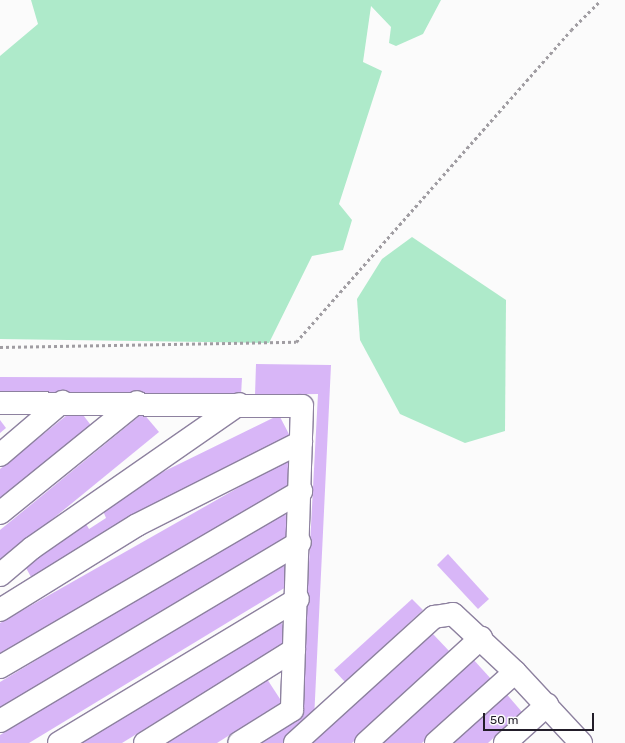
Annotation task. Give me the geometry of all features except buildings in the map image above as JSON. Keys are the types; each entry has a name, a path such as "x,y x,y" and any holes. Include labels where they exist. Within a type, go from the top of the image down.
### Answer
{"lane":[{"path":"0,455 62,402"},
{"path":"0,513 137,402"},
{"path":"0,403 137,402 302,406 300,542 292,710 239,743"},
{"path":"0,575 32,548 239,404"},
{"path":"0,610 137,525 301,442"},
{"path":"0,667 301,490"},
{"path":"0,722 300,542"},
{"path":"59,743 298,599"},
{"path":"295,743 434,617 453,614 481,638 515,672 581,743"},
{"path":"366,743 481,638"},
{"path":"145,743 294,650"},
{"path":"436,743 515,672"},
{"path":"505,743 547,705"}],"path":[{"path":"0,347 296,342 571,30 601,0"}],"green space":[{"path":"31,0 441,0 423,34 396,46 389,43 391,27 371,6 363,62 382,71 339,204 352,220 343,250 312,256 269,343 0,339 0,56 38,24"},
{"path":"412,237 506,300 505,431 465,443 400,414 360,340 357,299 382,259"}]}
